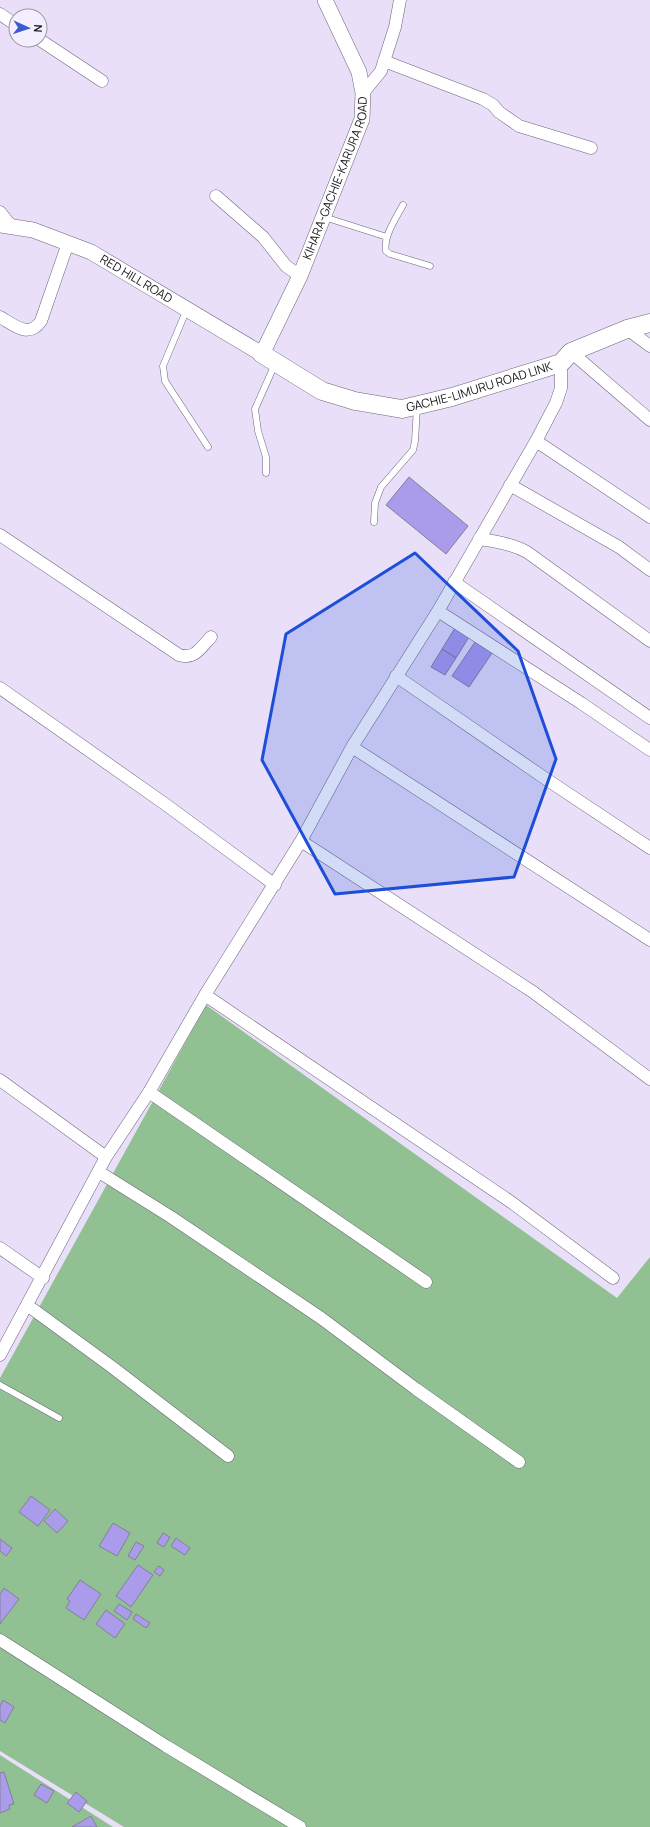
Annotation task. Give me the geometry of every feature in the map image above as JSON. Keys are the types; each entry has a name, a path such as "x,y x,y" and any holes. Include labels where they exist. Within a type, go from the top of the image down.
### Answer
{"main road":[{"name":"GACHIE-LIMURU ROAD LINK","path":"269,358 322,391 355,401 402,409 452,397 566,358 627,329 650,323"}],"street":[{"name":"KIHARA-GACHIE-KARURA ROAD","path":"269,358 362,119 363,93 359,72 325,0"},
{"path":"363,93 381,71 395,28 400,0"},
{"path":"48,45 102,81"},
{"path":"384,61 483,99 493,105 499,112 518,126 591,148"},
{"path":"216,196 263,237 286,266 300,276"},
{"path":"0,212 6,226"},
{"name":"RED HILL ROAD","path":"6,226 33,230 91,252 269,358"},
{"path":"0,317 23,330 31,330 37,327 41,321 68,243"},
{"path":"627,329 650,346"},
{"path":"0,1355 43,1278 106,1157 149,1092 205,995 275,885 301,841 352,747 438,611 536,441 556,403 561,388 566,358 650,420"},
{"path":"536,441 650,517"},
{"path":"510,485 619,548 650,570"},
{"path":"0,535 178,655 186,657 194,655 211,637"},
{"path":"479,539 498,541 518,547 527,552 650,641"},
{"path":"454,582 650,718"},
{"path":"438,611 581,703 650,750"},
{"path":"396,676 650,848"},
{"path":"0,688 165,804 275,885"},
{"path":"352,747 650,940"},
{"path":"301,841 533,992 650,1079"},
{"path":"205,995 511,1202 613,1278"},
{"path":"0,1080 106,1157"},
{"path":"149,1092 426,1282"},
{"path":"98,1172 171,1217 321,1318 416,1389 519,1462"},
{"path":"0,1248 43,1278"},
{"path":"27,1305 112,1367 228,1456"},
{"path":"0,1640 166,1746 300,1827"}],"lane":[{"path":"403,205 387,237 384,246 386,251 390,254 430,266"},
{"path":"324,217 387,237"},
{"path":"187,309 163,366 163,374 165,381 208,447"},
{"path":"266,473 266,457 258,431 255,409 269,358"},
{"path":"374,522 375,502 381,487 413,450 417,405"},
{"path":"0,1385 59,1418"}],"highlighted area":[{"path":"415,553 518,651 556,759 514,877 335,894 262,760 286,634"}],"green space":[{"path":"206,1005 617,1298 650,1257 650,1827 124,1827 0,1751 0,1378"},
{"path":"0,1755 113,1827 0,1827"}],"building":[{"path":"409,477 468,526 446,554 386,505"},
{"path":"455,628 469,637 456,658 442,649"},
{"path":"475,642 492,653 469,687 452,676"},
{"path":"442,649 456,658 445,675 431,667"},
{"path":"31,1496 50,1510 38,1526 19,1512"},
{"path":"55,1509 68,1521 57,1533 44,1521"},
{"path":"113,1523 130,1533 117,1556 99,1546"},
{"path":"163,1533 170,1537 164,1547 157,1543"},
{"path":"176,1538 190,1548 185,1555 171,1546"},
{"path":"0,1539 12,1548 6,1556 0,1551"},
{"path":"136,1542 144,1546 135,1560 128,1556"},
{"path":"138,1565 153,1575 131,1607 116,1596"},
{"path":"159,1566 164,1570 160,1576 154,1572"},
{"path":"80,1580 101,1594 84,1620 66,1608 70,1601 67,1599"},
{"path":"4,1588 19,1599 0,1624 0,1594"},
{"path":"119,1604 132,1612 127,1620 114,1611"},
{"path":"106,1610 125,1624 115,1638 96,1624"},
{"path":"136,1614 150,1623 146,1628 133,1619"},
{"path":"3,1700 14,1707 5,1723 0,1720 0,1706"},
{"path":"4,1772 14,1804 9,1805 10,1809 0,1813 0,1773"},
{"path":"41,1784 54,1791 47,1803 34,1795"},
{"path":"76,1792 87,1801 79,1812 67,1803"},
{"path":"91,1816 97,1827 72,1827"}]}
